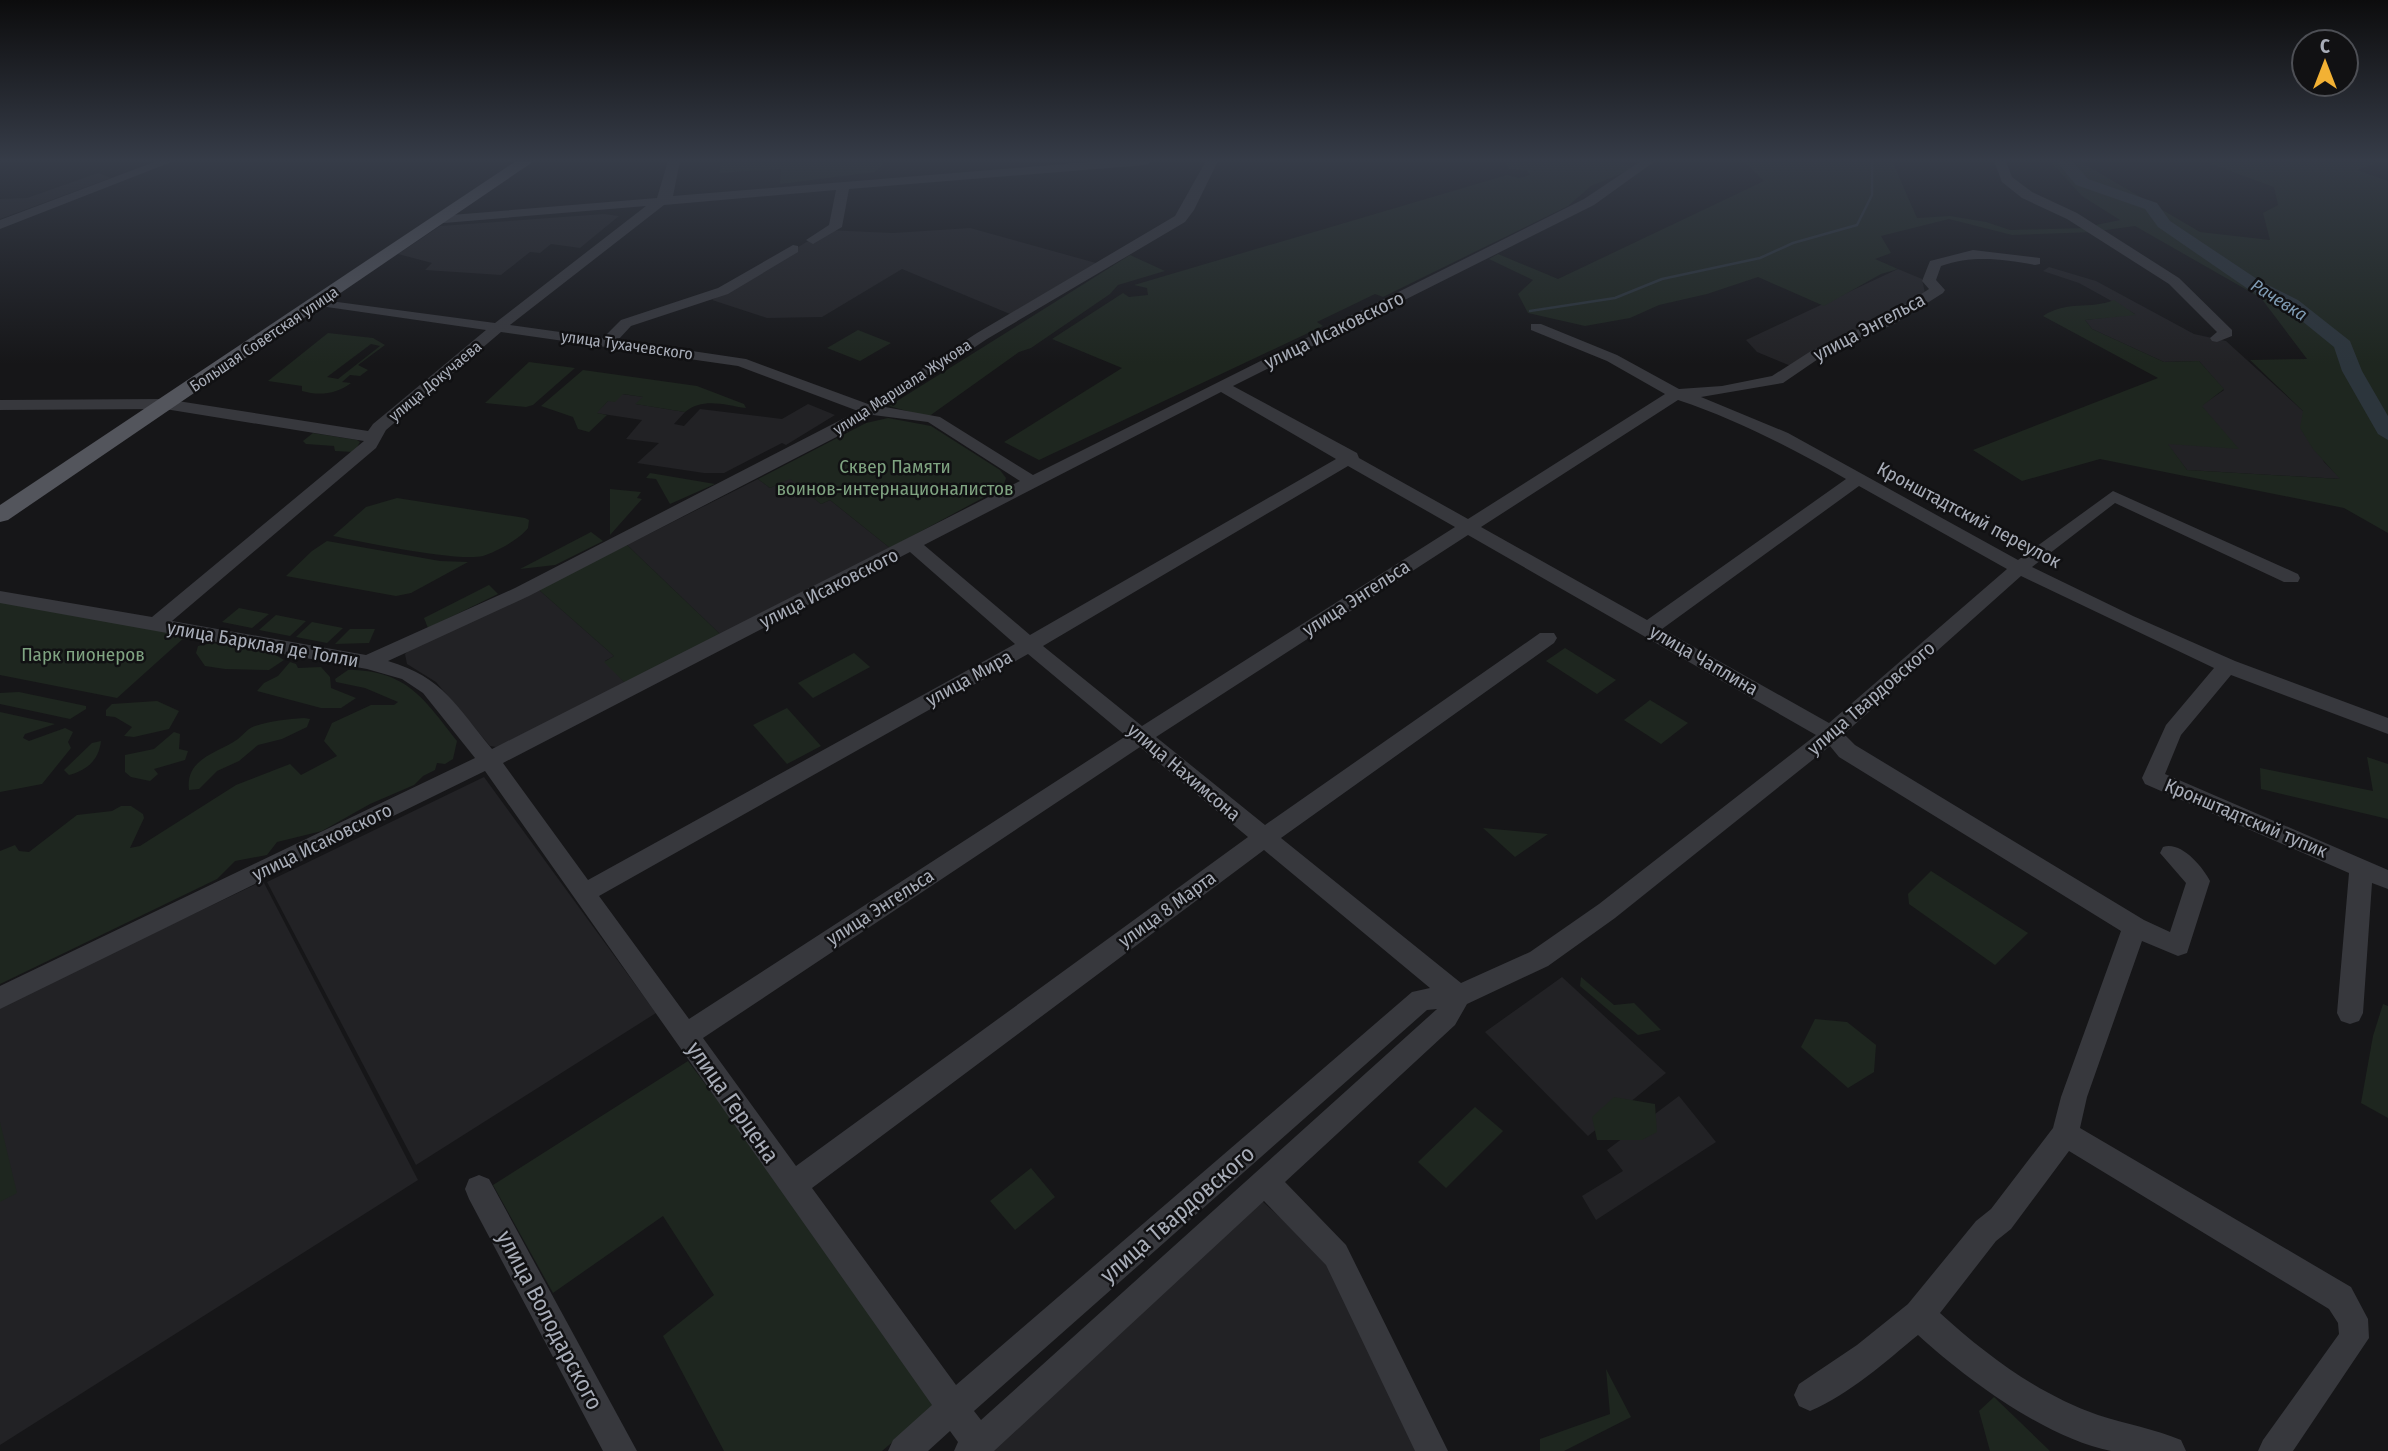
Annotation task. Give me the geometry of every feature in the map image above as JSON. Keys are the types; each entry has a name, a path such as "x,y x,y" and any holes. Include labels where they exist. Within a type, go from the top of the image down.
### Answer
{"main road":[{"name":"Большая Советская улица","path":"0,515 429,229"}],"street":[{"name":"улица Докучаева","path":"155,625 370,444 376,432 499,327 623,229"},
{"path":"813,240 832,229"},
{"name":"улица Маршала Жукова","path":"368,662 522,592 738,483 870,410 1014,316 1163,229"},
{"name":"улица Исаковского","path":"0,998 489,761 1221,386 1536,229"},
{"path":"2093,229 2174,281 2227,333 2217,338"},
{"path":"607,342 626,323 723,291 793,249"},
{"name":"улица Энгельса","path":"687,1035 1141,736 1676,394 1721,391 1777,380 1816,354 1889,321 1938,290 1929,281 1935,264 1960,253 1996,254 2035,261"},
{"name":"улица Тухачевского","path":"320,302 753,365 870,410 930,419 1033,482"},
{"name":"Кронштадтский переулок","path":"1536,327 1612,358 1676,394 1727,411 1782,436 2020,568 2126,621 2228,666 2388,726"},
{"name":"улица Чаплина","path":"1221,386 1351,457 1831,734 1847,751 2135,927 2178,946 2198,881 2171,853"},
{"path":"0,405 165,404 376,432"},
{"name":"улица Мира","path":"584,893 1029,645 1351,457"},
{"path":"1648,629 1857,479"},
{"name":"улица Твардовского","path":"904,1451 1421,1000 1458,996 1539,959 1597,918 1831,734 2020,568 2113,496 2291,578"},
{"name":"улица Нахимсона","path":"913,545 1029,645 1458,996"},
{"name":"улица Барклая де Толли","path":"0,597 368,662 409,674 430,688 489,761"},
{"name":"улица 8 Марта","path":"792,1186 1264,838 1547,638"},
{"name":"Кронштадтский тупик","path":"2228,666 2177,722 2159,751 2153,778 2388,880"},
{"name":"улица Герцена","path":"489,761 687,1035 792,1186 955,1407 974,1447"},
{"path":"2350,1013 2361,868"},
{"path":"1810,1395 1868,1356 1919,1315 1986,1231 2001,1219 2065,1134 2074,1097 2135,927"},
{"name":"улица Твардовского","path":"974,1447 1446,1017 1458,996"},
{"path":"2065,1134 2340,1298 2353,1319 2354,1338 2274,1451"},
{"path":"1265,1182 1336,1255 1432,1451"},
{"name":"улица Володарского","path":"480,1189 621,1451"},
{"path":"1919,1315 1955,1349 2006,1388 2063,1418 2169,1451"}],"shaded area":[{"path":"436,229 604,229 580,248 551,244 540,253 530,252 501,275 425,270 432,263 398,254"},
{"path":"973,229 1096,263 1010,314 902,269 822,317 767,318 712,300 826,230 893,233"},
{"path":"2049,267 2096,281 2194,334 2226,341 2303,411 2324,462 2341,479 2187,470 2167,444 2202,405 2224,390 2199,361 2164,362 2092,329 2085,320 2135,314 2079,283 2043,271"},
{"path":"1898,269 1922,279 1925,293 1884,320 1791,366 1757,352 1746,340"},
{"path":"622,394 644,397 636,404 685,412 674,424 684,426 700,409 782,419 808,404 835,415 786,445 782,443 724,473 704,473 637,463 659,443 626,439 642,420 596,413 608,401"},
{"path":"790,478 821,504 830,500 890,548 721,635 627,545 758,479 770,488"},
{"path":"538,589 614,656 605,661 626,684 496,747 490,746 436,682 407,664 405,654 410,649"},
{"path":"484,777 656,1013 416,1165 267,882"},
{"path":"263,881 418,1180 0,1445 0,1006"},
{"path":"1562,977 1666,1073 1588,1136 1485,1032"},
{"path":"1679,1096 1716,1142 1596,1220 1582,1196 1623,1171 1607,1150"},
{"path":"1262,1201 1326,1258 1421,1451 987,1451"}],"green space":[{"path":"1325,229 1522,229 1383,297 1375,294 1317,322 1323,326 1039,460 1004,442 1122,368 1052,339 1123,293 1129,297 1148,295 1147,288 1134,285"},
{"path":"1664,229 1910,229 1881,236 1891,253 1875,259 1898,269 1881,274 1824,306 1758,277 1707,294 1659,305 1630,318 1585,326 1528,313 1518,294 1533,280 1489,259 1498,254 1558,279"},
{"path":"1987,229 2086,229 2093,232 2012,235"},
{"path":"2140,229 2194,229 2200,232 2270,240 2267,229 2388,229 2388,533 2344,508 2100,459 2022,481 1973,450 2158,378 2043,316 2061,308 2114,300 2136,315 2085,320 2092,329 2164,362 2199,361 2224,389 2202,406 2239,449 2168,444 2187,470 2340,479 2313,449 2300,428 2303,411 2250,360 2307,359 2261,298"},
{"path":"1130,255 1165,271 1118,285 1110,294 1031,348 1019,352 928,417 889,406"},
{"path":"858,330 891,343 860,361 827,348"},
{"path":"328,333 373,338 385,345 358,365 368,370 360,376 350,375 342,382 351,383 334,392 308,393 302,391 302,386 268,381","holes":["371,344 380,346 338,379 327,377"]},
{"path":"529,362 575,368 533,405 526,407 485,403"},
{"path":"583,370 697,386 744,404 746,408 707,403 685,412 635,404 643,397 623,394 615,402 608,401 597,413 607,415 589,432 578,429 573,417 541,406"},
{"name":"Cквер Памяти воинов-интернационалистов","path":"888,418 931,426 1000,470 1006,478 1003,487 890,548 830,500 821,504 790,479 770,488 758,479 866,423"},
{"path":"313,433 360,442 354,452 335,451 334,446 306,444 303,441"},
{"path":"650,473 715,484 670,504 656,479 646,478"},
{"path":"610,489 641,492 637,498 642,499 610,535"},
{"path":"397,498 525,518 529,520 528,528 501,548 483,556 470,557 410,551 333,536 366,507"},
{"path":"591,532 603,541 555,565 520,569"},
{"path":"327,541 440,561 468,562 411,593 396,596 286,576 312,551"},
{"path":"627,545 721,635 626,684 604,662 614,656 538,589"},
{"path":"489,585 498,594 428,628 424,618"},
{"name":"Парк пионеров","path":"0,601 186,636 117,698 0,675"},
{"path":"239,608 269,614 252,628 222,622"},
{"path":"276,615 306,621 290,636 259,630"},
{"path":"312,622 343,628 327,643 296,637"},
{"path":"350,629 375,629 369,643 335,644"},
{"path":"212,643 267,650 284,660 269,670 205,666 196,653 198,646"},
{"path":"1565,648 1616,680 1597,694 1546,661"},
{"path":"854,653 870,667 813,698 798,683"},
{"path":"290,662 298,668 321,667 330,677 331,688 356,698 341,708 321,708 257,691 264,683 278,676"},
{"path":"348,670 385,675 400,681 424,700 457,741 453,759 445,764 437,763 435,770 414,785 370,804 322,831 277,842 267,855 235,861 217,879 0,984 0,851 15,845 19,851 29,852 77,815 112,811 121,806 131,806 143,814 144,818 130,848 140,846 236,785 290,764 301,775 337,756 324,741 332,723 371,705 394,705 398,702 365,688 336,682 335,679"},
{"path":"19,692 86,706 86,709 70,719 0,704 0,693"},
{"path":"1650,700 1688,723 1661,744 1624,720"},
{"path":"157,701 179,711 169,729 134,737 124,736 132,727 115,717 106,716 106,710 112,704"},
{"path":"787,708 821,746 787,764 753,725"},
{"path":"0,712 55,724 25,734 23,738 29,741 65,728 73,732 68,742 71,748 42,784 0,792"},
{"path":"310,719 307,727 282,739 258,745 239,761 217,771 199,789 189,790 189,779 197,763 238,739 250,728"},
{"path":"174,732 180,734 179,749 188,751 185,760 154,769 158,774 150,781 131,777 125,772 125,755 154,749"},
{"path":"101,741 98,753 87,767 69,775 64,770 92,743"},
{"path":"2367,757 2388,764 2388,819 2261,789 2260,768 2373,791"},
{"path":"1483,828 1548,834 1515,857"},
{"path":"1931,871 2028,933 1995,965 1909,904 1908,894"},
{"path":"1581,977 1614,1005 1634,1003 1661,1030 1638,1035 1580,986"},
{"path":"2383,1004 2388,1006 2388,1118 2361,1103 2373,1036"},
{"path":"1815,1019 1847,1022 1876,1045 1874,1072 1848,1088 1801,1047"},
{"path":"688,1061 942,1400 882,1451 724,1451 663,1336 714,1295 663,1216 553,1293 493,1185"},
{"path":"1614,1097 1655,1104 1657,1132 1642,1140 1597,1140 1592,1117"},
{"path":"1475,1107 1503,1131 1446,1188 1418,1162"},
{"path":"0,1122 17,1193 0,1202"},
{"path":"1031,1168 1055,1197 1015,1230 990,1201"},
{"path":"1606,1369 1631,1417 1564,1451 1540,1451 1540,1439 1610,1414"},
{"path":"1994,1397 2050,1451 1990,1451 1979,1411"}],"waterway":[{"path":"1530,311 1615,298 1662,279 1760,258 1793,243 1844,229"},
{"name":"Рачевка","path":"2171,229 2254,285 2292,304 2343,345 2352,371 2388,434"}]}
